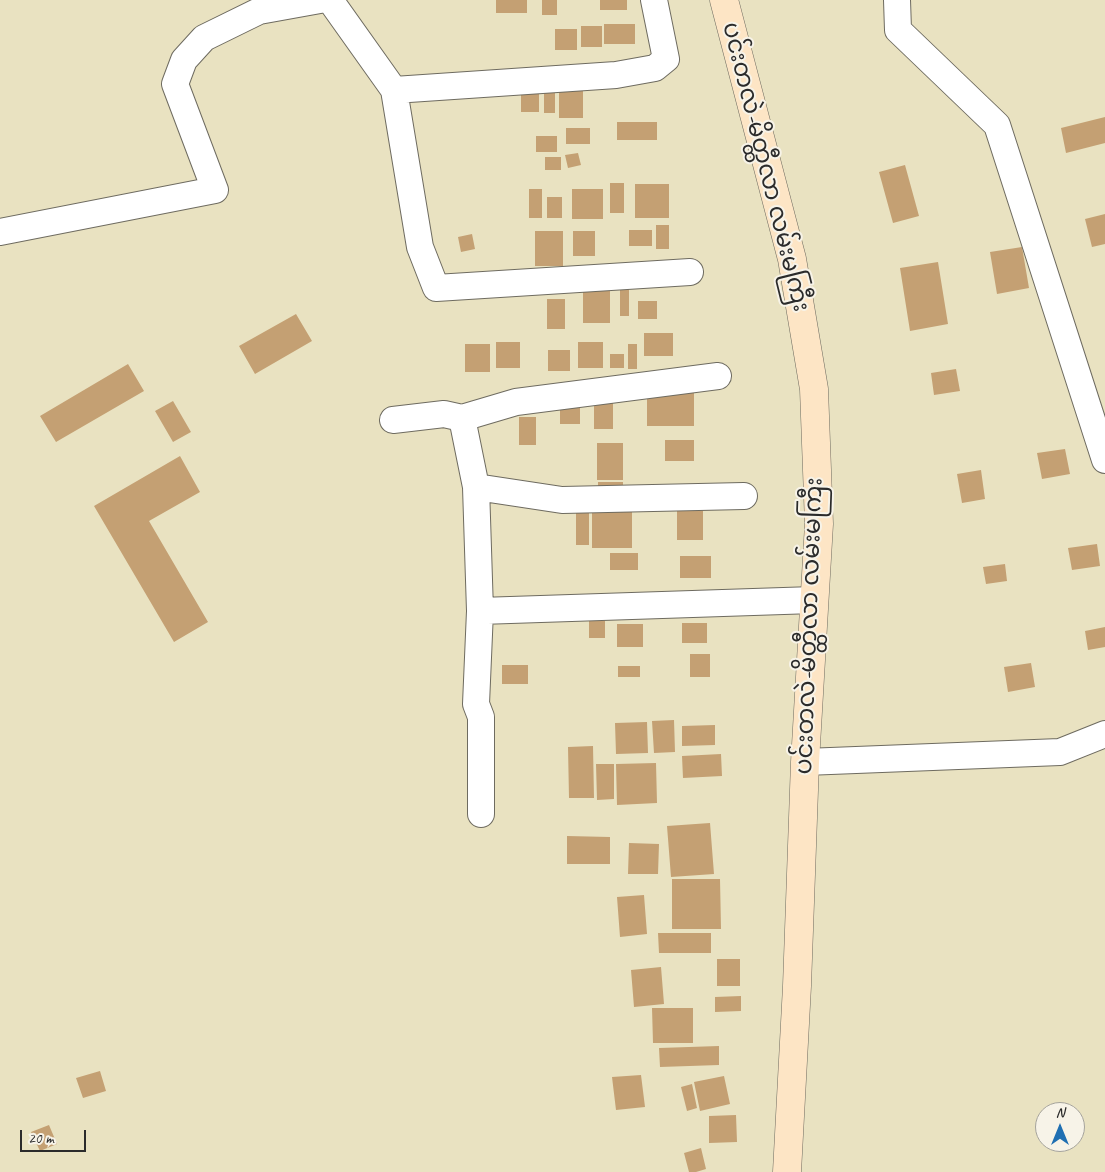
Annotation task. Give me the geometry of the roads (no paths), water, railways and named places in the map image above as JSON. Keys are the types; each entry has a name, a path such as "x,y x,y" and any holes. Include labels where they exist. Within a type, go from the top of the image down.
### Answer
{"street":[{"path":"0,232 215,190 175,84 184,60 204,38 259,11 320,0"},
{"path":"330,0 394,90 420,247 436,288 690,272"},
{"path":"394,90 616,75 655,68 666,59 654,0"},
{"name":"ပင်းတလဲ-မိတ္ထီလာ လမ်းမကြီး","path":"724,0 792,259 814,388 819,524 804,762 797,986 787,1172"},
{"path":"897,0 898,30 997,125 1105,460"},
{"path":"393,420 444,414 462,418 516,402 718,376"},
{"path":"462,418 476,487 480,611 476,704 481,717 481,814"},
{"path":"476,487 562,500 744,496"},
{"path":"480,611 814,600"},
{"path":"804,762 1060,752 1105,734"}]}
